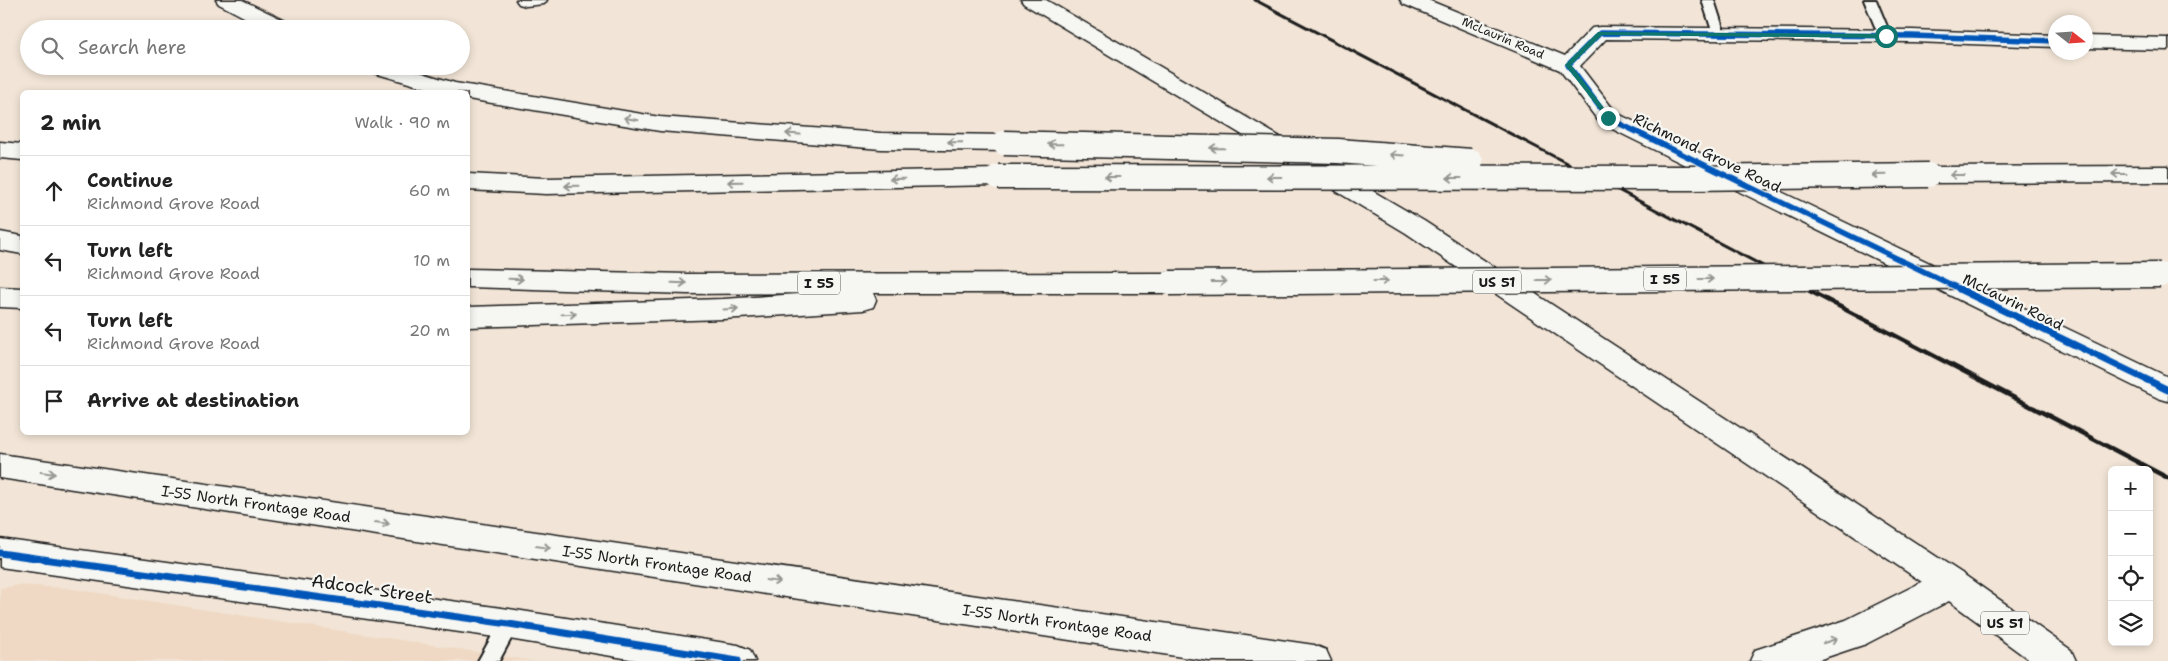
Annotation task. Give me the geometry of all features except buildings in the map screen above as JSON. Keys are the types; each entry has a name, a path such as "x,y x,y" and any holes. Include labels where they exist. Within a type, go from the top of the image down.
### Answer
{"main road":[{"path":"226,0 266,20"},
{"path":"526,0 538,0"},
{"name":"US 51","path":"1031,0 1415,227 1952,584 2058,661"},
{"name":"McLaurin Road","path":"1410,0 1568,65"},
{"path":"1568,65 1600,33 1886,36 2048,41"},
{"path":"2093,42 2168,44"},
{"name":"Richmond Grove Road","path":"1568,65 1608,118 1847,236"},
{"path":"406,75 458,90"},
{"path":"470,92 660,124 881,141 1338,151 1690,178"},
{"path":"0,150 20,152"},
{"path":"470,182 546,186 998,177 1690,178 2168,174"},
{"name":"McLaurin Road","path":"1847,236 2168,390"},
{"path":"0,241 20,245"},
{"name":"I 55","path":"470,278 687,284 1170,283 2164,275"},
{"path":"470,317 723,309 1126,283"},
{"path":"0,297 20,298"},
{"name":"I-55 North Frontage Road","path":"0,466 1314,661"},
{"name":"Adcock Street","path":"0,552 509,624 738,661"},
{"path":"1767,661 1854,633 1952,584"}],"lane":[{"path":"1708,0 1719,34"},
{"path":"1870,0 1886,36"},
{"path":"488,661 509,624"}],"shaded area":[{"path":"19,585 67,588 535,661 0,661 0,588"}],"railway":[{"path":"1255,0 1809,290"},
{"path":"1806,289 2168,478"}],"cycle path":[{"path":"2048,41 1912,36 1600,33 1568,65 1608,118 2168,390"},
{"path":"0,553 509,624 738,661"}],"route":[{"path":"1608,118 1568,65 1600,33 1886,36"}]}
